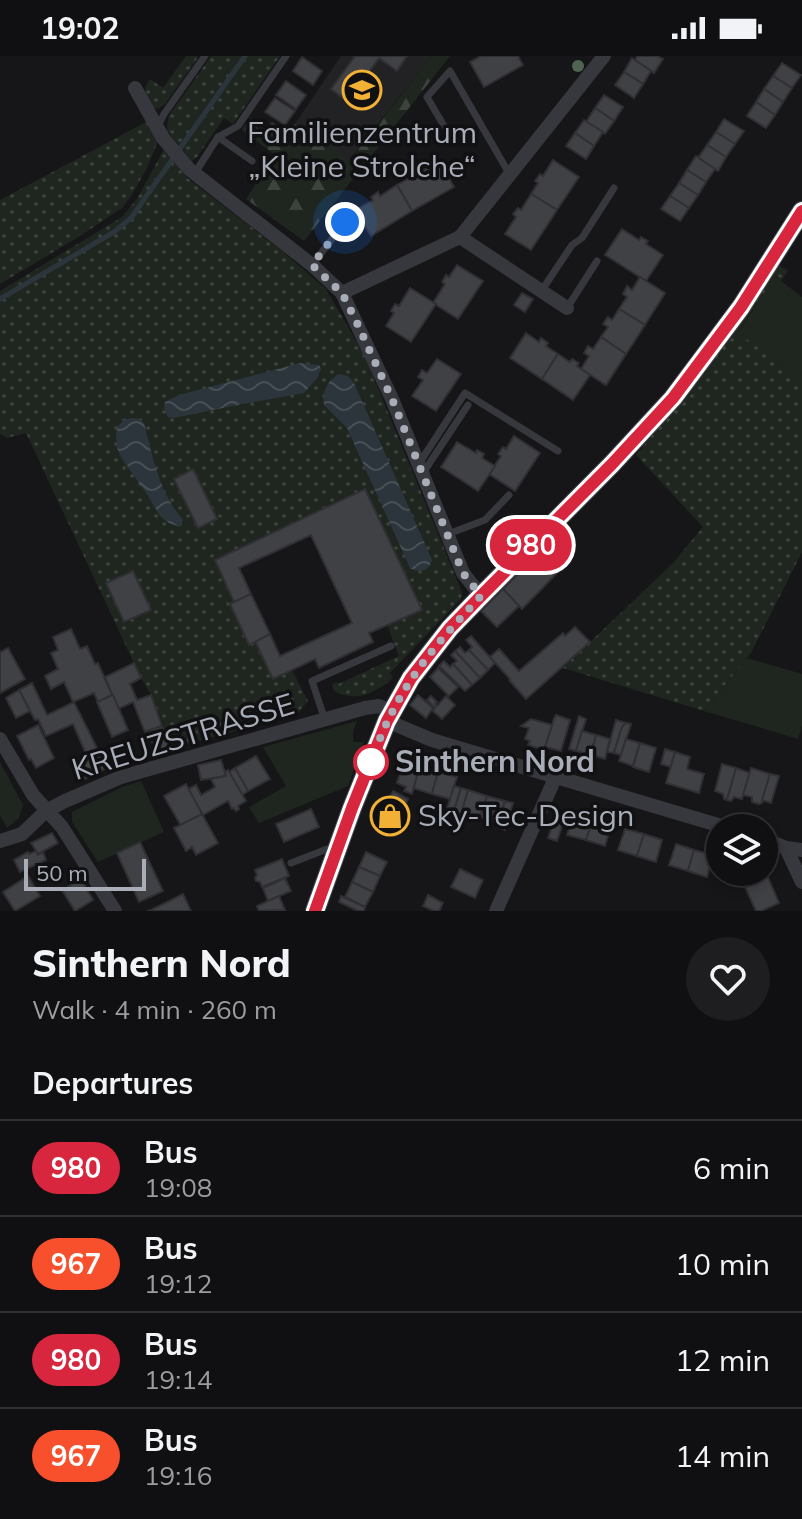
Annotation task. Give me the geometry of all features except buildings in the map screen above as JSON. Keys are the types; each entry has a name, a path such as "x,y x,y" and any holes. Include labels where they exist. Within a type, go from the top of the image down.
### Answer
{"street":[{"path":"342,293 460,237 604,56"},
{"path":"135,88 168,143 192,171 312,265 342,293 392,399 463,573 481,596"},
{"path":"315,911 389,716 423,661 481,596 673,398 796,234 802,211"},
{"path":"460,237 567,308"},
{"name":"KREUZSTRASSE","path":"0,841 22,834 46,811 121,777 365,708 379,706 389,716"},
{"path":"389,716 432,740 706,821"},
{"path":"0,739 33,795 62,827 115,911"},
{"path":"496,911 556,776"},
{"path":"778,845 802,850"},
{"path":"786,848 802,882"}],"lane":[{"path":"158,128 164,114 205,56"},
{"path":"192,171 218,137 238,126 286,56"},
{"path":"444,126 427,97 450,71 510,175"},
{"path":"218,137 252,161"},
{"path":"542,291 572,245 582,238 614,188"},
{"path":"312,265 345,222"},
{"path":"567,308 597,261"},
{"path":"421,469 465,393 558,451"},
{"path":"421,469 468,405"},
{"path":"448,534 485,520 509,495"},
{"path":"325,720 312,681 391,646"},
{"path":"291,863 327,849 336,851"}],"shaded area":[{"name":"Familienzentrum „Kleine Strolche“","path":"341,56 432,56 349,160 295,124"}],"green space":[{"path":"186,56 199,56 165,104 158,109 151,107 145,93 150,79 163,88"},
{"path":"211,56 280,56 233,124 224,118 192,161 167,131 168,117"},
{"path":"432,56 450,56 304,241 246,199 275,155 242,130 250,117 283,142 295,124 350,160"},
{"path":"148,121 159,139 146,170 122,208 0,284 0,200"},
{"path":"164,149 186,177 326,289 368,364 462,592 461,599 390,673 393,678 365,695 342,695 334,691 332,684 399,656 387,625 422,609 366,490 215,560 248,644 255,641 273,679 292,670 308,701 297,714 173,748 151,695 26,433 7,438 0,434 0,291 122,217 137,199"},
{"path":"777,264 788,271 781,281 776,276 738,332 800,376 802,374 802,552 751,653 704,711 563,668 673,563 703,527 636,455 705,372"},
{"path":"775,276 802,297 800,377 738,333"},
{"path":"747,658 802,674 802,726 798,739 704,711"},
{"path":"357,721 353,742 364,742 348,786 259,823 249,807 286,786 263,747"},
{"path":"0,762 23,805 19,818 7,828 0,815"},
{"path":"141,781 164,832 98,862 72,822 72,812"}],"water":[{"path":"300,363 319,365 321,368 318,377 304,393 174,418 168,417 164,408 165,402 179,395"},
{"path":"339,374 348,376 354,383 432,560 429,567 423,570 410,568 347,428 324,405 326,387"},
{"path":"134,418 144,423 162,486 183,520 180,527 160,516 117,448 118,426 125,419"}],"waterway":[{"path":"0,299 114,232 131,218 245,56"}],"bus line":[{"name":"980","path":"315,911 387,721 411,678 450,628 673,398 741,307 802,211"}],"place":[{"name":"Familienzentrum „Kleine Strolche“","path":"362,90"},
{"name":"Sinthern Nord","path":"371,762"},
{"name":"Sky-Tec-Design","path":"390,816"}],"route":[{"path":"345,222 312,265 342,293 392,399 463,573 481,596 450,628 411,678 392,711 371,762"}]}
